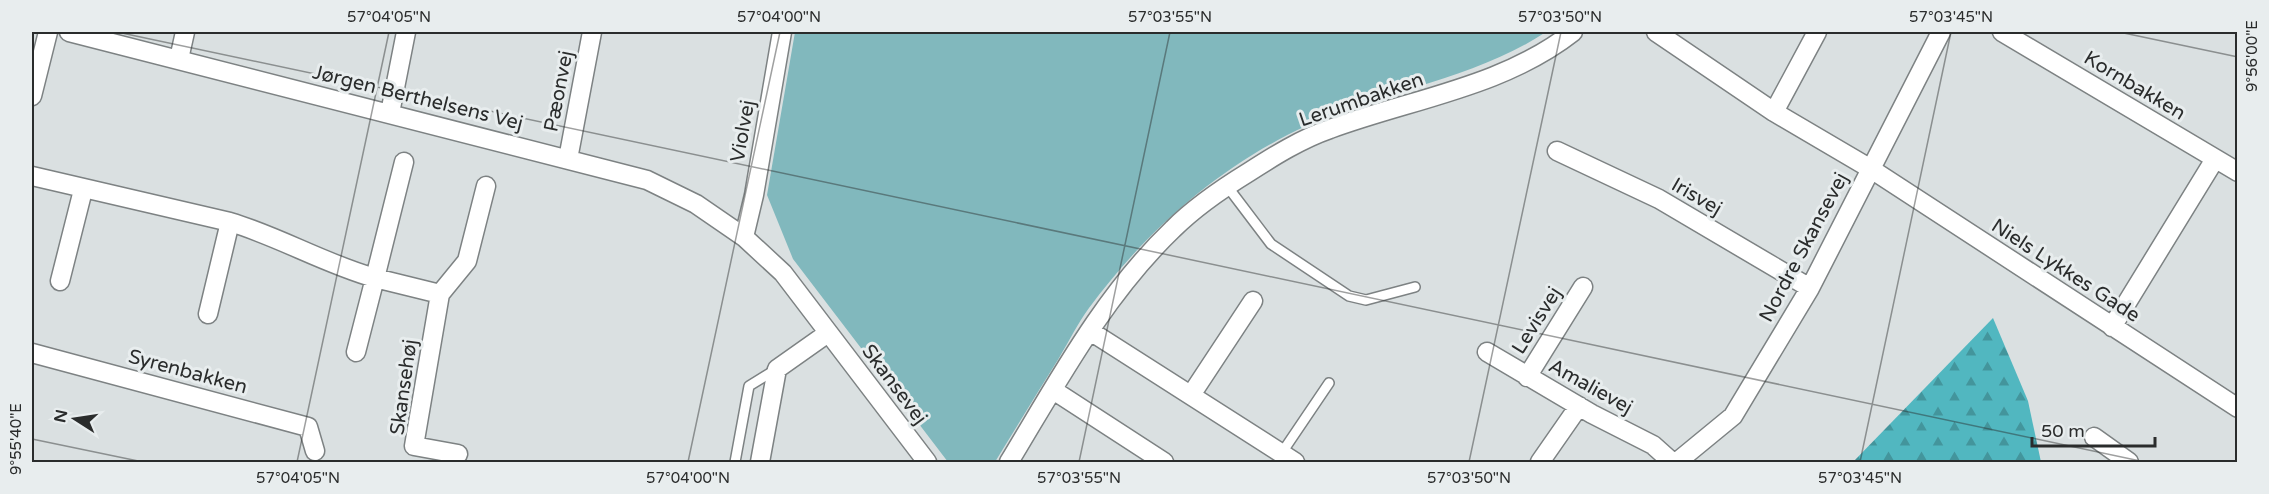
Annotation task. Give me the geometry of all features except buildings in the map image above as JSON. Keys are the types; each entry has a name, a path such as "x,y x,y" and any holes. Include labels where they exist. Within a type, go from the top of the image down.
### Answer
{"street":[{"path":"32,96 48,32"},
{"name":"Jørgen Berthelsens Vej","path":"69,32 647,180 696,204 744,237"},
{"path":"179,59 185,32"},
{"path":"390,113 406,32"},
{"name":"Pæonvej","path":"568,159 592,32"},
{"name":"Violvej","path":"744,237 754,195 782,32"},
{"name":"Lerumbakken","path":"1009,462 1090,331 1126,279 1174,228 1227,186 1275,155 1328,129 1468,86 1520,64 1573,32"},
{"name":"Niels Lykkes Gade","path":"1656,32 1774,112 1871,169 2238,408"},
{"path":"1774,112 1817,32"},
{"name":"Nordre Skansevej","path":"1677,462 1733,416 1810,288 1941,32"},
{"name":"Kornbakken","path":"2001,32 2238,172"},
{"name":"Irisvej","path":"1557,152 1659,199 1810,288"},
{"path":"2112,327 2216,159"},
{"path":"356,352 404,162"},
{"path":"32,176 83,190 230,222 268,233 346,270 440,294"},
{"name":"Skansehøj","path":"458,454 414,446 440,294 467,261 486,186"},
{"path":"60,281 83,190"},
{"path":"208,314 230,222"},
{"name":"Skansevej","path":"744,237 783,273 927,462"},
{"name":"Levisvej","path":"1527,377 1583,287"},
{"path":"1191,395 1253,301"},
{"path":"1090,331 1288,458"},
{"path":"760,462 777,369 828,333"},
{"name":"Amalievej","path":"1487,352 1527,377 1653,445 1672,462"},
{"name":"Syrenbakken","path":"32,353 309,427 315,451"},
{"path":"1053,390 1164,462"},
{"path":"1540,462 1579,406"},
{"path":"2094,437 2129,462"}],"lane":[{"path":"1227,186 1271,244 1349,296 1366,300 1416,287"},
{"path":"735,462 749,386 777,369"},
{"path":"1288,458 1329,383"}],"green space":[{"path":"1993,318 2028,401 2041,462 1853,462"}],"shaded area":[{"path":"795,32 1546,32 1489,62 1366,103 1306,126 1243,160 1186,203 1160,227 1111,280 1081,320 995,462 948,462 793,259 767,195"}]}
